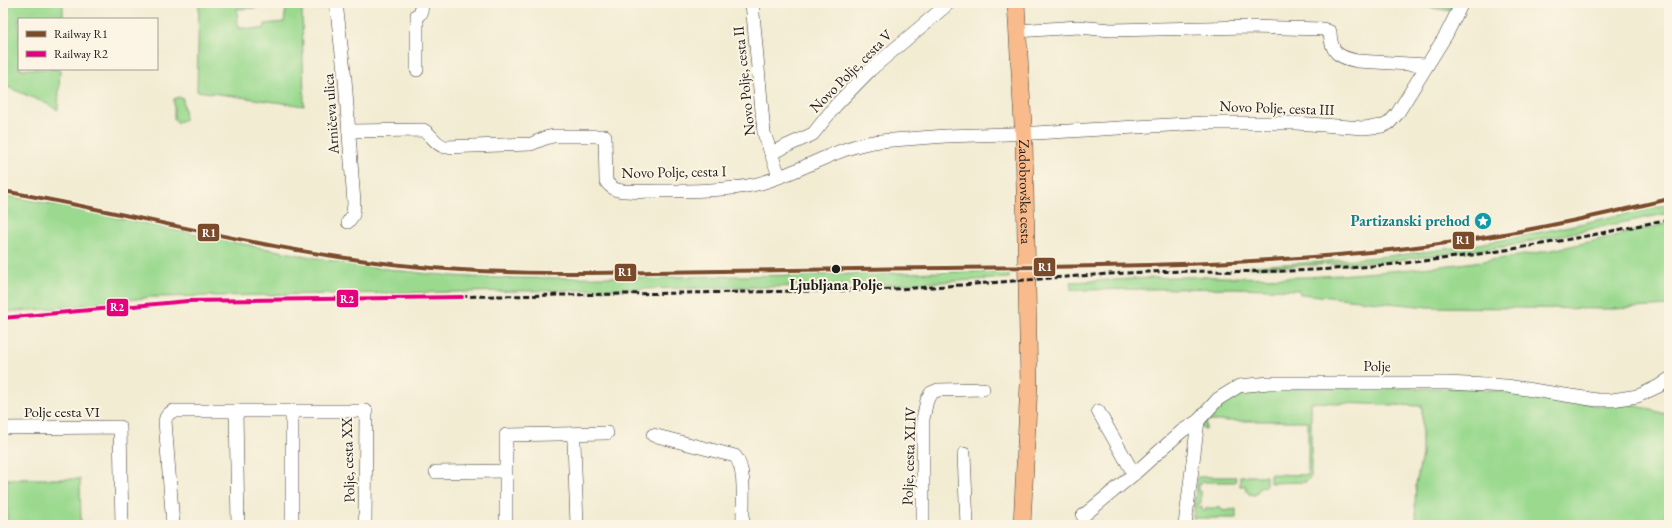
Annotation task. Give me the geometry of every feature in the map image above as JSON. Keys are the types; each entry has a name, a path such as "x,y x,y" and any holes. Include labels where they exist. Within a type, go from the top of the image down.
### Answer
{"main road":[{"name":"Zadobrovška cesta","path":"1016,3 1024,133 1029,384 1022,525"}],"street":[{"name":"Arničeva ulica","path":"336,3 345,79 354,203 353,215 348,222"},
{"path":"417,70 417,15 421,13 422,3"},
{"name":"Novo Polje, cesta II","path":"752,3 764,133 779,176"},
{"name":"Novo Polje, cesta V","path":"771,153 813,134 836,105 870,70 949,3"},
{"name":"Novo Polje, cesta III","path":"1024,133 1196,123 1241,122 1296,123 1363,128 1383,126 1389,123 1397,114 1446,35 1462,3"},
{"path":"1017,31 1078,27 1111,30 1250,27 1314,28 1327,30 1330,32 1332,46 1335,52 1346,59 1427,66"},
{"name":"Novo Polje, cesta I","path":"349,131 423,130 429,132 439,145 445,146 531,144 546,137 554,136 605,136 606,181 609,186 617,190 630,191 690,191 757,184 835,153 870,142 946,136 1024,133"},
{"name":"Polje","path":"1083,516 1134,474 1182,431 1198,421 1218,398 1239,386 1269,383 1447,383 1507,386 1597,400 1612,400 1638,396 1659,386 1669,379"},
{"name":"Polje, cesta XLIV","path":"923,525 924,420 927,400 931,393 938,390 983,389"},
{"path":"173,525 165,421 166,416 173,411 292,410 292,525"},
{"name":"Polje, cesta XX","path":"292,410 366,411 365,525"},
{"path":"236,411 238,525"},
{"path":"1098,411 1134,474"},
{"path":"1185,525 1198,421"},
{"name":"Polje cesta VI","path":"3,428 120,427 122,525"},
{"path":"506,525 506,435 607,433"},
{"path":"573,434 577,525"},
{"path":"652,435 735,456 741,466 743,478 743,525"},
{"path":"964,454 967,525"},
{"path":"436,472 505,471"}],"green space":[{"path":"3,3 63,3 63,18 18,18 18,70 60,70 58,110 3,85"},
{"path":"199,3 258,3 257,8 237,9 238,28 264,29 265,24 284,22 286,8 271,8 270,3 331,3 332,8 302,10 304,106 197,91"},
{"path":"1414,3 1454,3 1450,11 1419,6"},
{"path":"179,97 183,99 185,119 177,123 174,119 174,99"},
{"path":"3,195 59,205 284,252 340,262 454,276 533,278 761,276 1009,271 1009,278 886,285 151,297 75,307 3,312"},
{"path":"1669,204 1669,213 1503,247 1381,262 1250,268 1251,266 1377,257 1480,244"},
{"path":"1669,223 1669,306 1613,309 1428,307 1300,294 1299,290 1234,288 1071,290 1071,282 1171,277 1307,277 1435,267 1532,254 1591,242"},
{"path":"1255,388 1475,388 1604,406 1630,404 1669,415 1669,496 1664,525 1417,525 1415,504 1416,484 1422,455 1422,406 1311,402 1311,477 1306,482 1270,483 1270,474 1308,475 1308,421 1206,421 1206,429 1203,429 1201,426 1231,394"},
{"path":"1240,476 1266,476 1266,486 1260,487 1259,491 1255,495 1249,494 1246,490 1246,486 1240,486"},
{"path":"1197,477 1236,477 1235,482 1201,482 1201,485 1198,485 1198,491 1201,492 1201,503 1198,503 1198,507 1202,507 1202,511 1206,511 1206,508 1222,508 1223,511 1236,509 1236,518 1193,518"},
{"path":"7,479 80,479 81,525 7,525"}],"railway":[{"path":"3,318 188,301 870,290 1148,272 1314,270 1404,263 1492,252 1581,237 1669,219"}],"rail line":[{"name":"R1","path":"3,191 301,251 351,259 433,268 496,272 559,273 1080,267 1305,258 1380,251 1481,238 1562,223 1669,199"},
{"name":"R2","path":"3,318 188,301 462,297"}],"place":[{"name":"Partizanski prehod","path":"1483,221"},
{"name":"Ljubljana Polje","path":"836,269"}]}
